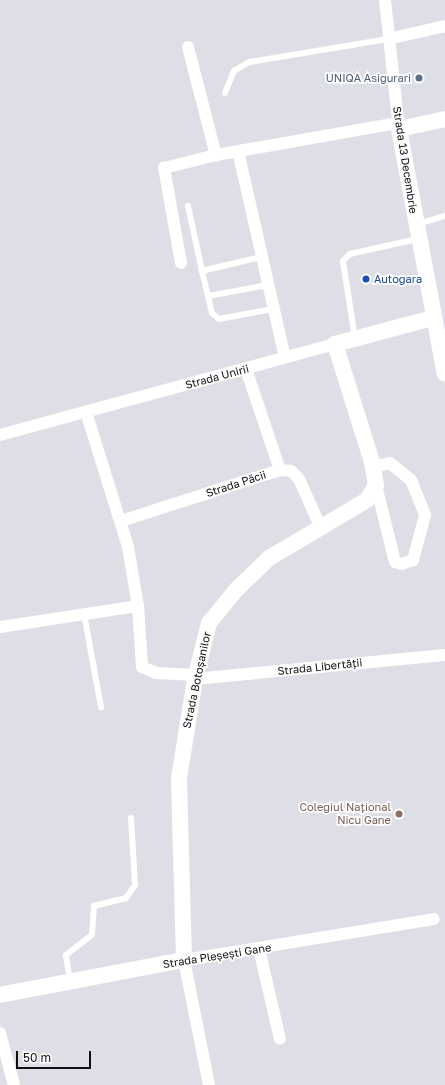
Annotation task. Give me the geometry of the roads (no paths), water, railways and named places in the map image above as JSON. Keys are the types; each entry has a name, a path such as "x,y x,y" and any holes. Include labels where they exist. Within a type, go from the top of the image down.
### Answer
{"street":[{"name":"Strada 13 Decembrie","path":"385,0 388,39 399,126 416,232 439,317 445,374"},
{"path":"388,39 445,26"},
{"path":"188,47 216,155"},
{"path":"181,263 164,168 238,151 445,119"},
{"path":"238,151 285,358"},
{"name":"Strada Unirii","path":"0,434 246,369 355,338 439,317"},
{"path":"335,344 373,467 395,562 402,564 413,560 425,515 412,480 390,463 373,467"},
{"path":"246,369 280,470"},
{"path":"86,412 122,522 138,606 142,666 156,673 195,677"},
{"name":"Strada Păcii","path":"122,522 280,470 290,471 299,479 320,526"},
{"name":"Strada Botoșanilor","path":"184,960 179,778 195,677 210,623 223,605 269,558 320,526 367,500 376,485"},
{"path":"0,626 138,606"},
{"name":"Strada Libertății","path":"195,677 445,654"},
{"name":"Strada Pleșești Gane","path":"0,995 184,960 259,949 434,919"},
{"path":"259,949 280,1039"},
{"path":"184,960 209,1085"},
{"path":"0,1033 14,1085"}],"lane":[{"path":"226,93 234,71 249,62 388,39"},
{"path":"188,206 212,313 220,319 273,309"},
{"path":"355,338 343,261 350,254 416,232 445,216"},
{"path":"202,271 262,257"},
{"path":"208,296 268,285"},
{"path":"84,614 101,707"},
{"path":"70,982 66,955 92,936 94,906 126,898 134,885 131,818"}],"place":[{"name":"UNIQA Asigurari","path":"419,78"},
{"name":"Autogara","path":"366,279"},
{"name":"Colegiul Național Nicu Gane","path":"399,814"}]}
